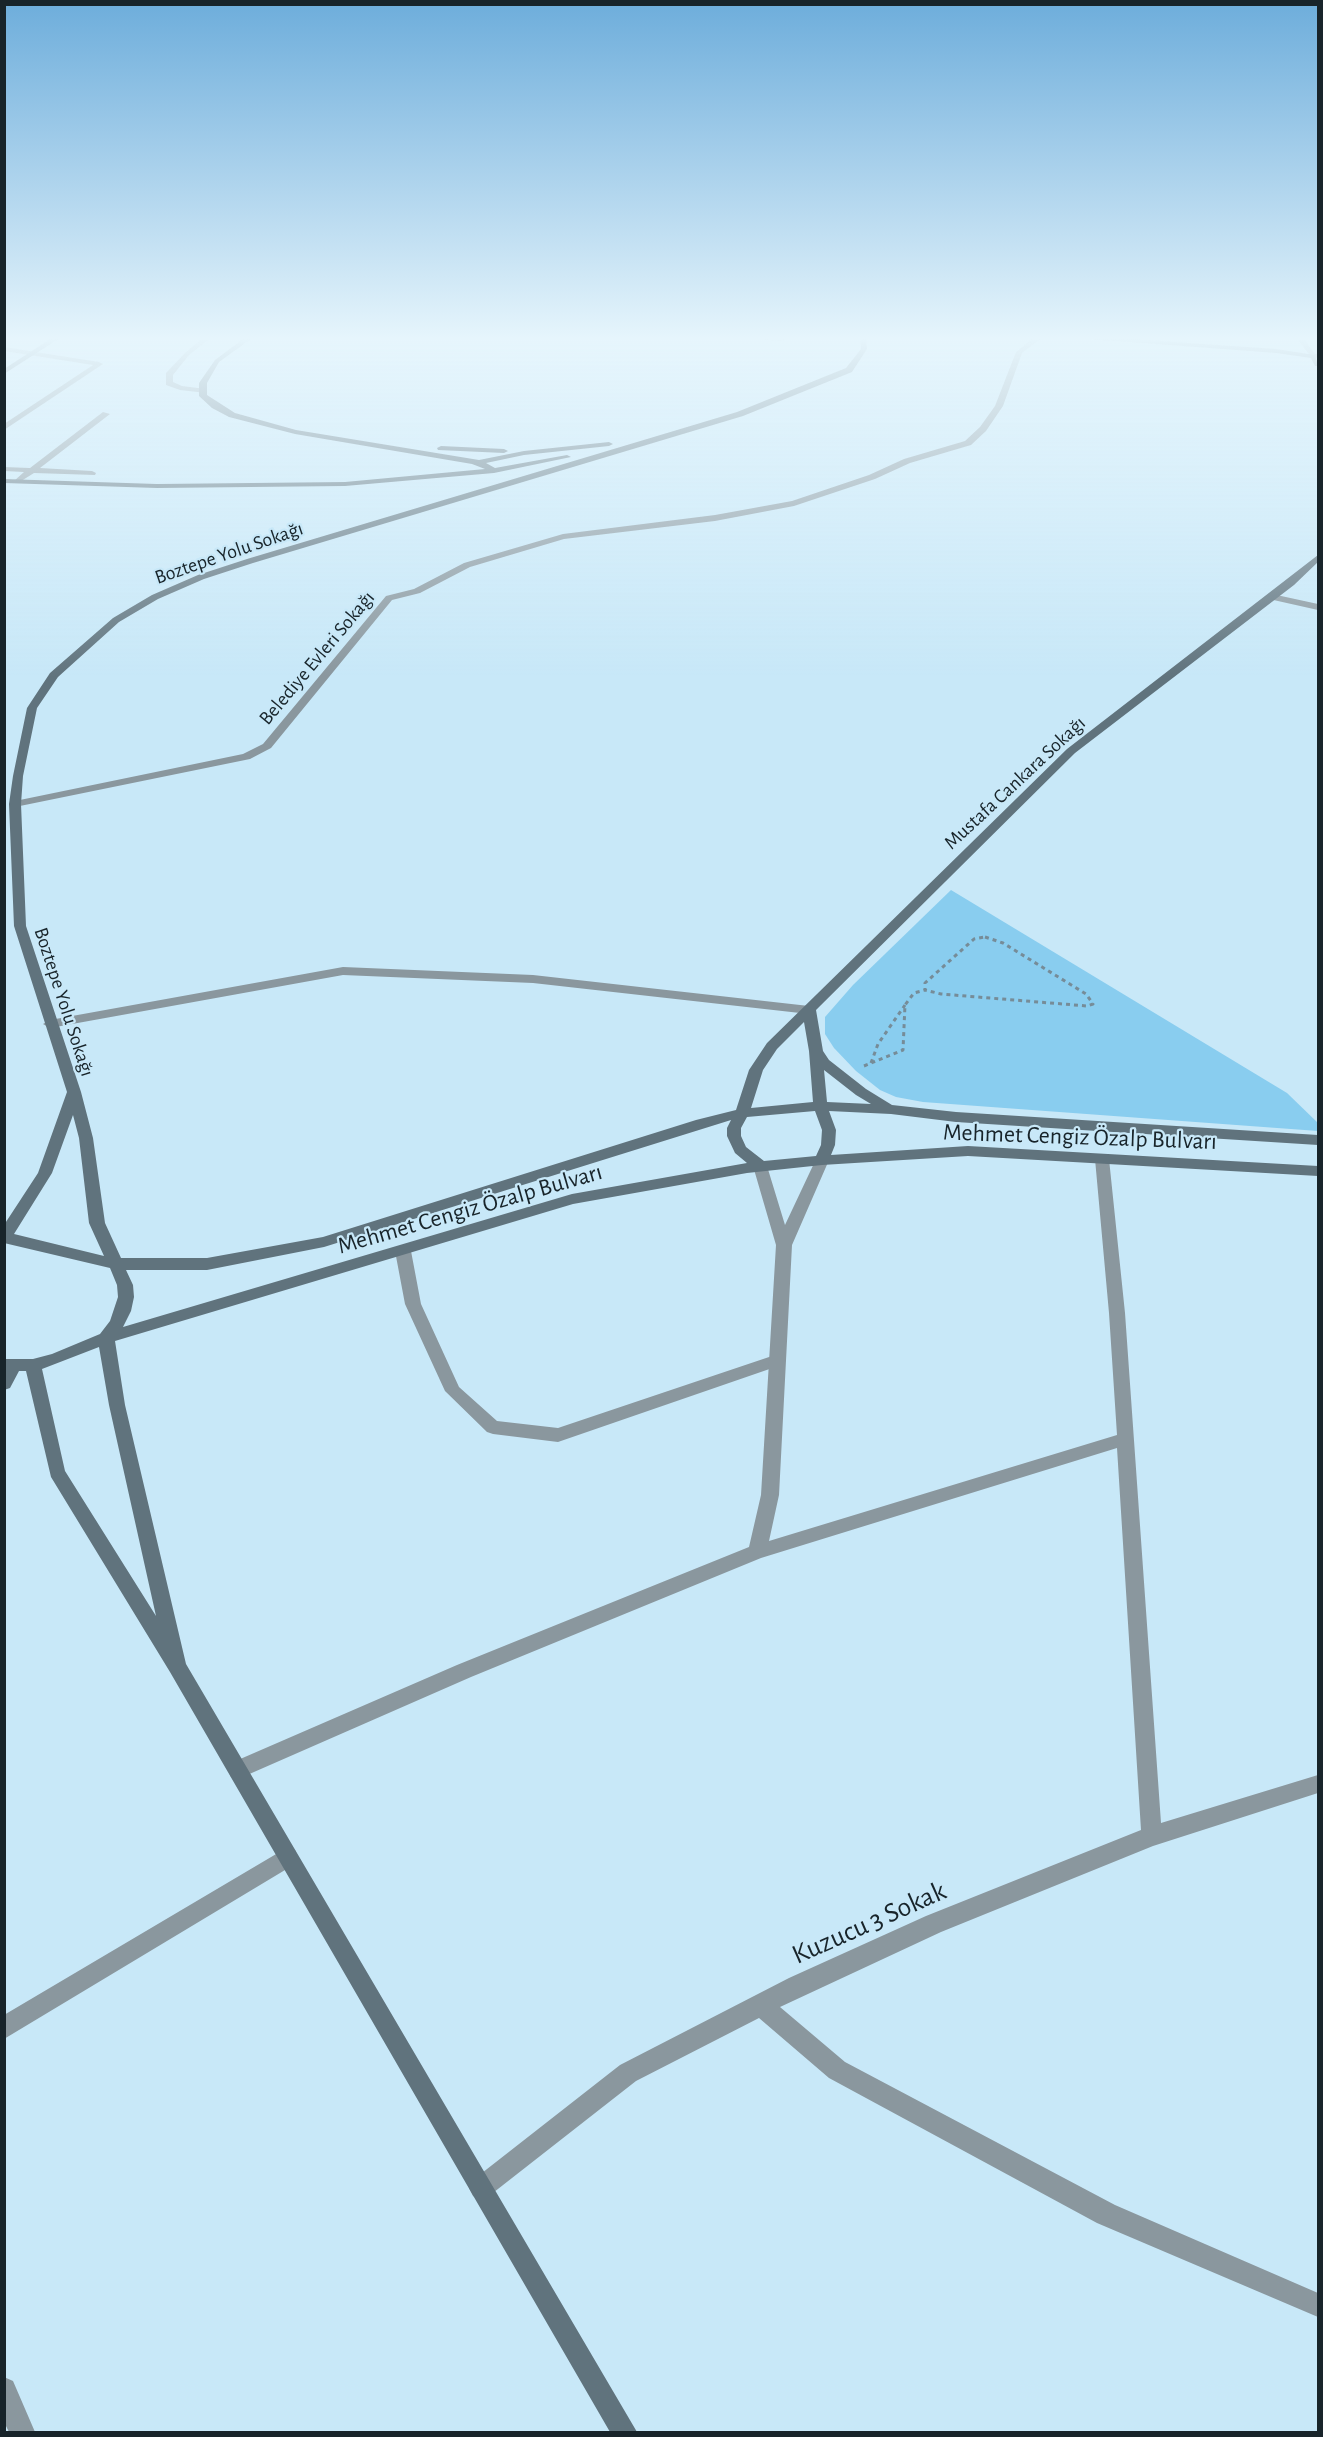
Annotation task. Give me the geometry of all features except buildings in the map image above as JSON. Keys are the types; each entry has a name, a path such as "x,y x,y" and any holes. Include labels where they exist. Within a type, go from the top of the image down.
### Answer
{"street":[{"path":"18,482 61,450"},
{"path":"403,450 477,462 494,471 508,484"},
{"path":"457,450 524,453 538,457 543,462"},
{"path":"391,480 524,453 558,450"},
{"path":"4,481 249,486 391,480 494,471 605,450"},
{"path":"508,484 616,450"},
{"name":"Belediye Evleri Sokağı","path":"15,804 246,757 267,746 389,598 417,591 467,565 563,537 715,518 794,503 872,477 907,461 945,450"},
{"path":"508,484 536,471 543,462"},
{"path":"4,469 92,473"},
{"name":"Boztepe Yolu Sokağı","path":"106,1338 117,1324 126,1297 122,1274 114,1264 97,1223 86,1138 74,1092 20,926 15,804 18,776 32,708 54,675 116,620 155,597 211,574 508,484"},
{"name":"Mustafa Cankara Sokağı","path":"760,1166 745,1156 736,1143 734,1128 742,1113 756,1070 772,1046 1071,752 1272,597 1318,558"},
{"path":"1272,597 1318,607"},
{"path":"50,1024 342,971 533,979 809,1010 816,1051 820,1106 829,1130 828,1145 784,1245"},
{"path":"816,1051 824,1063 842,1078 891,1109"},
{"path":"5,1238 45,1173 74,1092"},
{"name":"Mehmet Cengiz Özalp Bulvarı","path":"5,1238 114,1264 207,1264 324,1242 690,1126 742,1113 820,1106 891,1109 956,1117 1318,1140"},
{"name":"Mehmet Cengiz Özalp Bulvarı","path":"9,1366 33,1365 56,1359 106,1338 572,1199 760,1166 969,1151 1318,1171"},
{"path":"1102,1159 1117,1313 1152,1836"},
{"path":"757,1552 770,1495 784,1245 760,1166"},
{"path":"403,1251 413,1304 453,1391 493,1427 558,1435 778,1360"},
{"path":"106,1338 117,1405 177,1666"},
{"path":"33,1365 57,1472 177,1666 624,2433"},
{"path":"4,1384 9,1366"},
{"path":"238,1770 464,1671 757,1552 1125,1439"},
{"name":"Kuzucu 3 Sokak","path":"481,2188 628,2073 761,2005 934,1924 1152,1836 1318,1784"},
{"path":"4,2028 288,1857"},
{"path":"761,2005 837,2070 1106,2214 1318,2305"},
{"path":"4,2390 22,2433"}],"path":[{"path":"871,1063 878,1044 905,1005 915,993 925,990 941,994 1087,1006 1093,1004 1086,994 1003,943 978,937 925,983 925,990"},
{"path":"842,1078 903,1050 905,1005"}],"shaded area":[{"path":"951,890 1287,1093 1318,1123 1318,1131 923,1102 896,1097 880,1090 856,1071 834,1048 825,1034 825,1017 853,985"}]}
